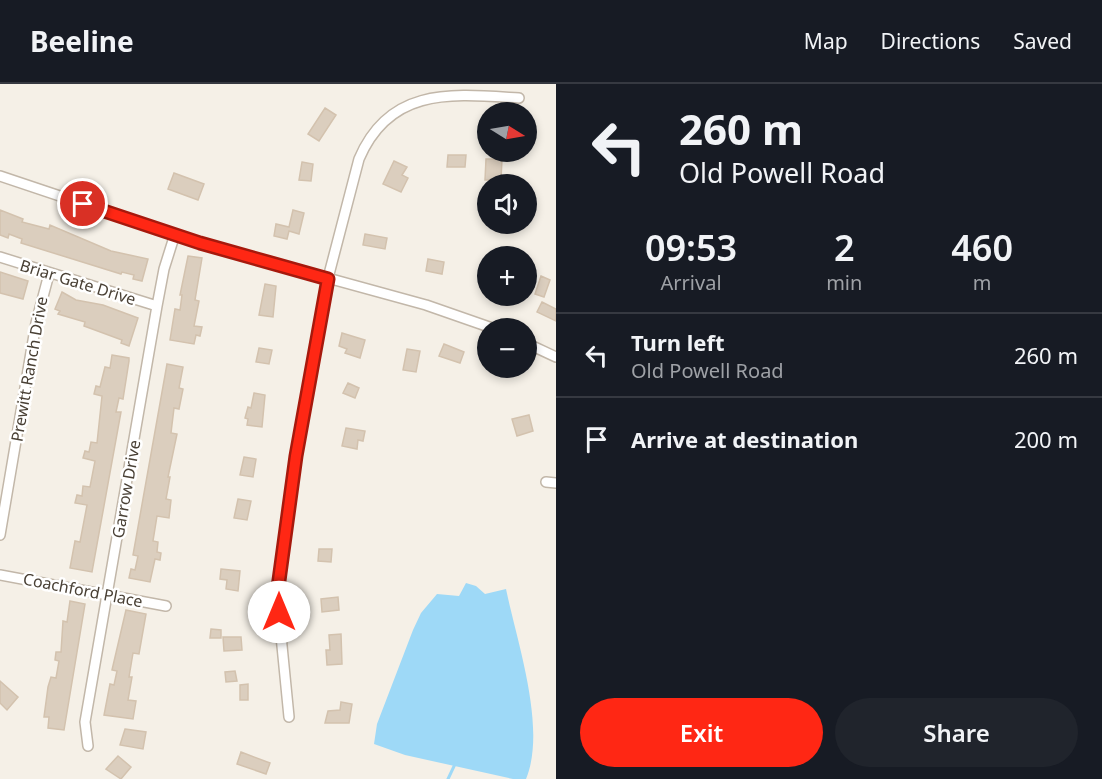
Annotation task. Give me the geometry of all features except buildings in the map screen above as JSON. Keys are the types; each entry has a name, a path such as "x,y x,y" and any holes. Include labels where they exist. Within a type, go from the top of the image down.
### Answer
{"street":[{"path":"289,717 277,595 296,456 328,279 359,159 365,143 378,127 393,114 423,98 440,95 519,98"},
{"path":"0,176 175,234 426,305 477,323"},
{"name":"Garrow Drive","path":"88,746 85,722 157,306 164,269 175,234"},
{"name":"Briar Gate Drive","path":"0,257 157,306"},
{"name":"Prewitt Ranch Drive","path":"0,535 36,323 49,274"},
{"path":"537,348 556,357"},
{"path":"546,482 556,483"},
{"name":"Coachford Place","path":"0,575 166,606"}],"water":[{"path":"466,583 476,586 485,594 506,589 523,659 532,710 532,758 526,779 513,779 405,755 374,744 377,724 421,613 437,594 459,596"}],"waterway":[{"path":"448,779 456,762"}],"route":[{"path":"83,204 200,243 328,279 296,456 277,595 279,612"}]}
